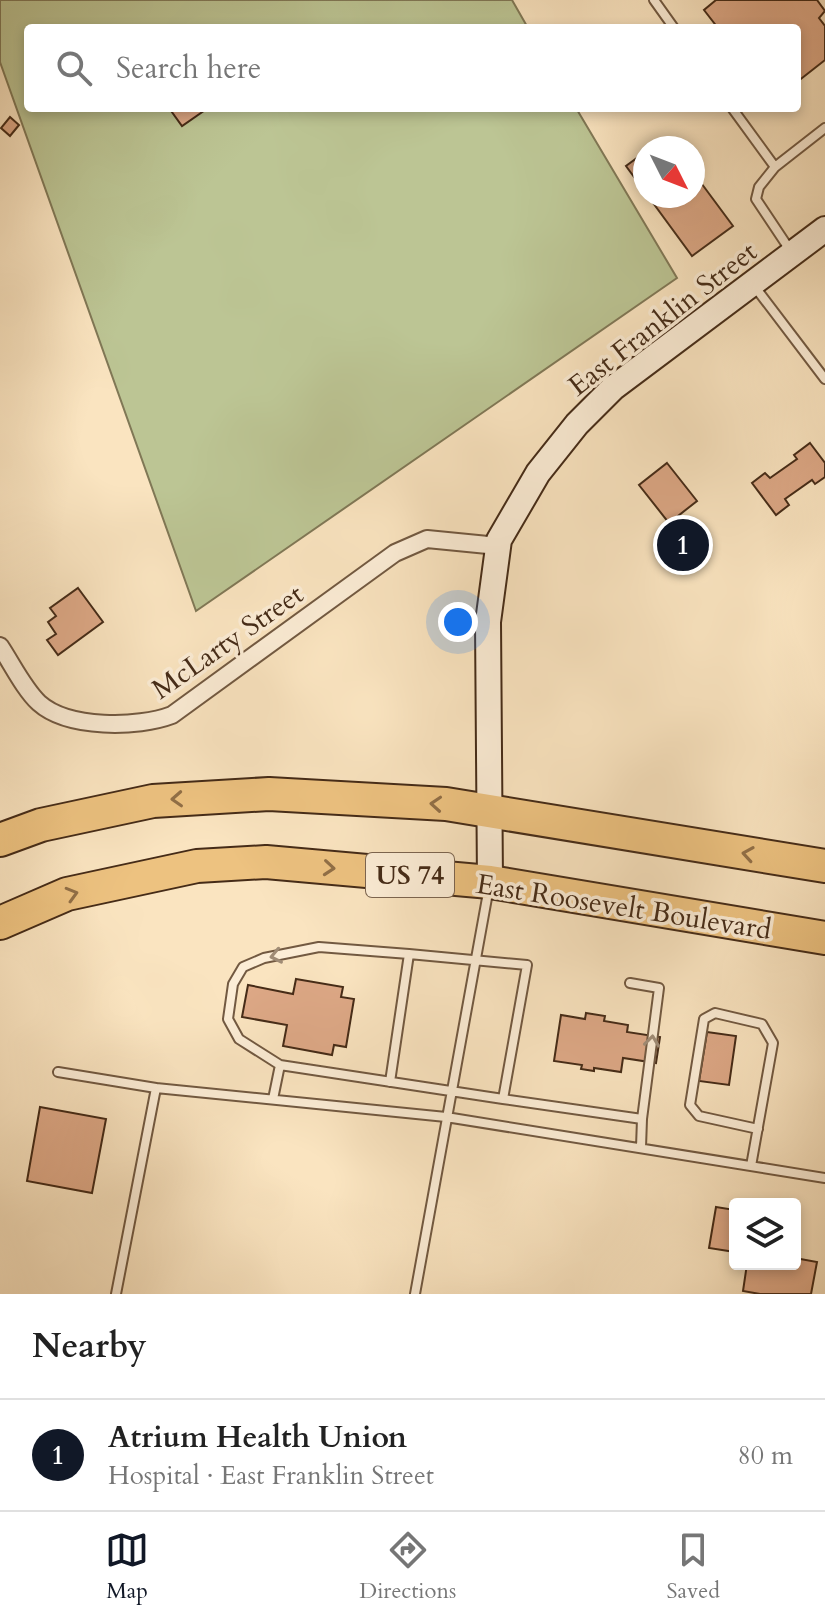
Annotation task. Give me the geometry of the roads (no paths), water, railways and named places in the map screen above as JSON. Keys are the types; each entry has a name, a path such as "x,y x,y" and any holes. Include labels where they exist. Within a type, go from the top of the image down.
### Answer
{"highway":[{"path":"0,840 41,825 153,801 299,795 446,804 825,866"},
{"name":"East Roosevelt Boulevard","path":"0,923 67,894 197,866 266,862 490,882 825,938"}],"main road":[{"name":"East Franklin Street","path":"490,882 488,622 499,540 538,473 577,424 613,388 825,229"}],"street":[{"name":"McLarty Street","path":"0,646 38,702 54,713 108,725 151,723 172,715 395,553 417,541 427,539 498,546"}],"lane":[{"path":"654,0 671,24"},
{"path":"735,112 775,167"},
{"path":"793,253 756,199 759,187 775,167 825,128"},
{"path":"752,283 825,379"},
{"path":"415,1294 490,882"},
{"path":"503,1099 527,965 319,947 264,958 243,967 233,984 228,1019 239,1039 280,1065 450,1092 642,1119"},
{"path":"390,1082 409,954"},
{"path":"630,983 659,988 641,1147"},
{"path":"751,1166 758,1129 773,1043 762,1024 715,1013 704,1019 690,1105 699,1116 758,1129"},
{"path":"273,1099 280,1065"},
{"path":"58,1072 156,1088 446,1117 825,1178"},
{"path":"116,1294 156,1088"}],"place":[{"name":"Atrium Health Union","path":"683,545"}]}
